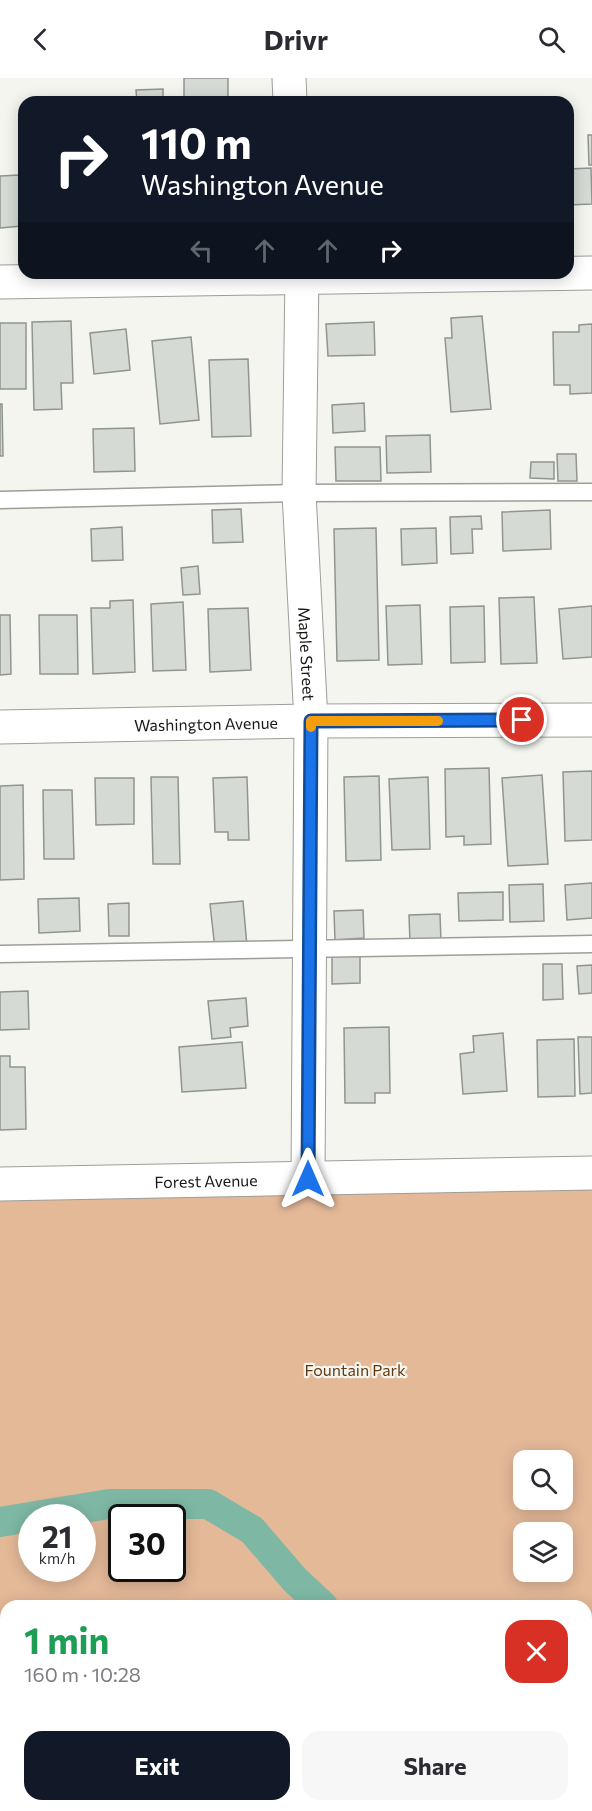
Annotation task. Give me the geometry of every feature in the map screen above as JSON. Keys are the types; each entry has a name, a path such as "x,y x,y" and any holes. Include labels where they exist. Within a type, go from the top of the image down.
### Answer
{"street":[{"path":"289,78 290,96"},
{"path":"574,273 592,273"},
{"path":"0,282 129,279"},
{"name":"Maple Street","path":"302,279 299,493 311,721 308,1179"},
{"name":"Washington Avenue","path":"0,727 311,721 592,720"},
{"name":"Forest Avenue","path":"0,1184 592,1173"}],"lane":[{"path":"0,500 299,493 592,492"},
{"path":"0,954 592,944"}],"green space":[{"name":"Fountain Park","path":"592,1173 592,1600 0,1600 0,1184"}],"building":[{"path":"184,78 228,78 228,96 184,96"},
{"path":"163,89 163,96 136,96 136,90"},
{"path":"588,135 592,135 592,165 589,165"},
{"path":"591,168 592,204 574,205 574,169"},
{"path":"18,175 18,226 0,228 0,176"},
{"path":"482,316 491,409 451,412 445,338 452,338 451,318"},
{"path":"71,321 73,383 61,383 62,409 34,410 32,322"},
{"path":"374,322 375,355 328,356 326,324"},
{"path":"0,323 26,323 26,389 0,389"},
{"path":"592,324 592,393 570,394 570,385 554,385 553,332 579,332 579,325"},
{"path":"126,329 130,370 94,374 90,333"},
{"path":"191,337 199,420 160,424 152,341"},
{"path":"248,359 251,436 212,437 209,360"},
{"path":"364,403 365,431 333,433 332,405"},
{"path":"0,404 2,404 3,456 0,456"},
{"path":"134,428 135,471 94,472 93,429"},
{"path":"430,435 431,472 387,473 386,436"},
{"path":"335,447 380,447 381,481 336,481"},
{"path":"557,454 576,454 577,481 558,481"},
{"path":"531,462 554,462 554,479 530,478"},
{"path":"241,509 243,542 213,543 212,510"},
{"path":"550,510 551,549 503,551 502,512"},
{"path":"481,516 482,529 472,529 473,553 451,554 450,517"},
{"path":"122,527 123,560 92,561 91,529"},
{"path":"376,528 379,660 337,661 334,529"},
{"path":"436,528 437,563 402,565 401,529"},
{"path":"198,566 200,594 183,595 181,568"},
{"path":"534,597 537,663 501,664 499,598"},
{"path":"133,600 135,672 93,674 91,608 110,608 110,601"},
{"path":"183,602 186,670 153,671 151,604"},
{"path":"420,605 422,664 388,665 386,606"},
{"path":"484,606 485,662 451,663 450,607"},
{"path":"592,606 592,657 563,659 559,609"},
{"path":"248,608 251,670 210,672 208,609"},
{"path":"0,615 10,615 11,674 0,675"},
{"path":"39,615 77,615 78,674 40,674"},
{"path":"489,768 491,844 464,845 464,836 446,837 445,769"},
{"path":"592,771 592,840 565,841 563,772"},
{"path":"542,775 548,864 508,866 502,778"},
{"path":"379,776 381,860 346,861 344,777"},
{"path":"151,777 178,777 180,864 153,864"},
{"path":"247,777 249,840 228,840 228,832 215,832 213,778"},
{"path":"428,777 430,849 392,850 389,779"},
{"path":"95,778 134,778 134,824 96,825"},
{"path":"23,785 24,879 0,880 0,786"},
{"path":"43,790 72,790 74,859 44,859"},
{"path":"592,883 592,918 567,920 565,885"},
{"path":"543,884 544,921 510,922 509,885"},
{"path":"503,892 503,920 459,921 458,893"},
{"path":"79,898 80,931 39,933 38,899"},
{"path":"243,901 247,946 215,949 210,904"},
{"path":"129,903 129,936 109,936 108,904"},
{"path":"363,910 364,938 335,940 334,911"},
{"path":"440,914 441,942 410,943 409,915"},
{"path":"332,955 360,955 360,983 332,984"},
{"path":"543,964 562,964 563,999 543,1000"},
{"path":"592,965 592,993 579,994 577,966"},
{"path":"28,991 29,1029 0,1030 0,992"},
{"path":"246,998 248,1026 230,1028 231,1037 212,1039 208,1001"},
{"path":"389,1027 390,1093 375,1093 375,1103 345,1103 344,1028"},
{"path":"503,1033 507,1091 463,1094 460,1054 474,1052 473,1036"},
{"path":"578,1037 592,1037 592,1093 580,1094"},
{"path":"574,1039 575,1096 538,1097 537,1040"},
{"path":"242,1042 246,1088 182,1092 179,1047"},
{"path":"0,1056 10,1056 10,1067 25,1067 26,1129 0,1130"}],"waterway":[{"path":"0,1522 109,1504 208,1504 252,1530 295,1580 317,1600"}],"slow traffic":[{"path":"311,727 311,721 438,721"}],"route":[{"path":"308,1179 311,721 522,720"}]}
